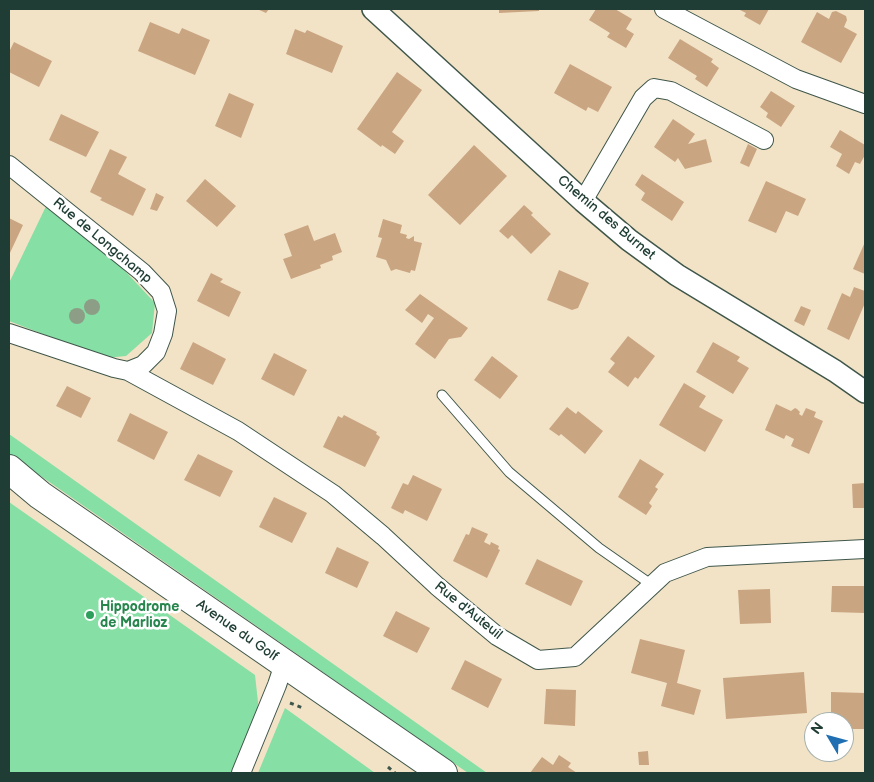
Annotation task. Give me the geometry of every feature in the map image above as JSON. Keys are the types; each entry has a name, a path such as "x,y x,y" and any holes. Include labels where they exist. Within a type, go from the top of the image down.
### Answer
{"main road":[{"name":"Avenue du Golf","path":"9,469 40,495 443,773"},
{"path":"9,478 40,495"}],"street":[{"name":"Chemin des Burnet","path":"373,9 582,201 630,240 677,275 835,371 865,392"},
{"path":"664,9 796,79 865,104"},
{"path":"582,201 643,98 654,88 671,91 764,140"},
{"name":"Rue de Longchamp","path":"9,165 142,272 161,292 167,311 163,334 156,352 143,365 128,371"},
{"path":"9,333 128,371"},
{"name":"Rue d'Auteuil","path":"128,371 238,431 333,494 497,636 538,660 575,657 665,573 707,557 865,549"},
{"path":"240,773 284,664"}],"lane":[{"path":"442,395 509,472 599,548 652,585"}],"green space":[{"path":"50,198 155,303 152,333 126,356 105,358 9,321 9,283"},
{"path":"9,434 487,773 468,773 9,454"},
{"name":"Hippodrome de Marlioz","path":"9,502 255,675 258,702 257,721 235,773 9,773"},
{"path":"285,708 375,773 258,773"}],"building":[{"path":"257,9 269,9 266,13"},
{"path":"499,9 539,9 539,11 499,13"},
{"path":"596,9 615,9 632,19 626,29 634,34 626,48 607,37 610,33 589,20"},
{"path":"738,9 769,9 760,25 744,16 746,13"},
{"path":"836,11 846,16 847,20 844,27 857,34 841,63 801,42 817,12 829,19 832,12"},
{"path":"150,22 179,34 182,28 210,40 195,75 138,51"},
{"path":"295,29 305,33 307,30 343,46 332,73 286,54"},
{"path":"680,39 713,59 711,62 719,68 707,87 695,79 697,76 668,58"},
{"path":"14,42 52,61 39,87 9,72 9,52"},
{"path":"570,64 612,87 598,112 588,107 586,111 554,93"},
{"path":"397,72 422,90 392,132 404,141 395,154 382,145 381,147 357,129"},
{"path":"771,91 795,106 781,127 766,117 768,113 760,107"},
{"path":"229,93 254,104 241,138 215,126"},
{"path":"61,114 99,132 86,157 49,140"},
{"path":"673,119 695,134 688,144 706,139 712,162 685,169 678,158 675,162 654,147"},
{"path":"840,130 865,145 865,155 860,164 855,162 849,174 836,166 842,154 830,147"},
{"path":"748,144 757,149 749,167 740,163"},
{"path":"474,145 507,176 460,225 428,195"},
{"path":"110,149 127,157 118,174 146,189 133,216 100,200 102,198 90,192"},
{"path":"642,174 684,202 672,221 641,200 645,193 635,185"},
{"path":"205,179 236,206 217,227 186,201"},
{"path":"766,181 806,199 798,216 786,211 776,233 748,221"},
{"path":"156,193 164,197 157,211 150,209"},
{"path":"524,205 533,213 531,215 551,234 531,254 512,235 508,239 499,231"},
{"path":"9,218 23,225 9,255"},
{"path":"383,219 402,225 400,233 407,235 406,238 409,239 414,236 414,241 422,243 415,271 411,270 410,273 396,269 391,271 386,260 376,257 382,238 378,237"},
{"path":"308,225 314,241 335,233 342,252 332,256 333,260 320,265 321,268 291,279 283,259 292,256 284,234"},
{"path":"865,242 865,274 853,269"},
{"path":"559,270 589,283 578,308 572,310 547,300"},
{"path":"211,273 223,279 220,282 241,292 229,317 197,301"},
{"path":"854,287 865,291 865,303 849,340 827,329 842,293 850,297"},
{"path":"420,294 468,328 461,337 449,339 435,359 415,344 434,318 428,314 422,323 405,310"},
{"path":"801,306 811,310 804,326 794,321"},
{"path":"628,336 655,356 638,379 635,377 628,387 608,372 615,363 610,359"},
{"path":"193,342 226,359 213,385 180,369"},
{"path":"713,342 740,357 737,361 749,368 733,394 696,372"},
{"path":"274,353 307,370 294,396 261,379"},
{"path":"492,356 518,376 500,399 474,380"},
{"path":"684,383 706,396 699,407 723,420 705,452 659,425"},
{"path":"67,386 91,398 81,418 56,406"},
{"path":"776,404 791,411 795,408 802,416 806,408 816,412 814,417 823,421 809,454 791,446 794,439 786,435 784,439 765,430"},
{"path":"567,407 576,414 578,411 603,431 585,454 561,434 559,436 549,429"},
{"path":"130,413 168,432 154,460 117,441"},
{"path":"344,415 377,432 376,434 380,437 365,467 323,447 338,416 342,418"},
{"path":"198,454 233,471 220,497 184,480"},
{"path":"640,459 664,474 655,487 658,489 649,503 652,506 646,515 618,497"},
{"path":"413,475 442,489 427,521 405,510 403,514 391,508 403,483 408,485"},
{"path":"865,483 865,508 853,508 852,484"},
{"path":"274,497 307,513 292,543 259,527"},
{"path":"472,527 488,534 484,542 490,545 491,542 499,546 498,549 500,550 487,578 453,561 466,534 469,535"},
{"path":"337,547 369,562 357,588 325,573"},
{"path":"537,559 583,581 571,606 525,584"},
{"path":"832,586 865,586 865,613 831,612"},
{"path":"770,589 771,623 740,624 738,590"},
{"path":"396,611 430,628 417,653 383,636"},
{"path":"640,639 685,650 677,683 701,690 694,715 661,706 667,683 631,673"},
{"path":"465,660 502,679 488,708 451,689"},
{"path":"804,672 807,712 726,719 723,678"},
{"path":"546,689 576,690 575,726 544,724"},
{"path":"831,692 865,693 865,729 854,729 854,712 831,712"},
{"path":"648,751 649,765 639,765 638,752"},
{"path":"559,755 571,763 568,767 577,773 530,773 542,757 553,765"}],"place":[{"name":"Hippodrome de Marlioz","path":"90,615"}]}
